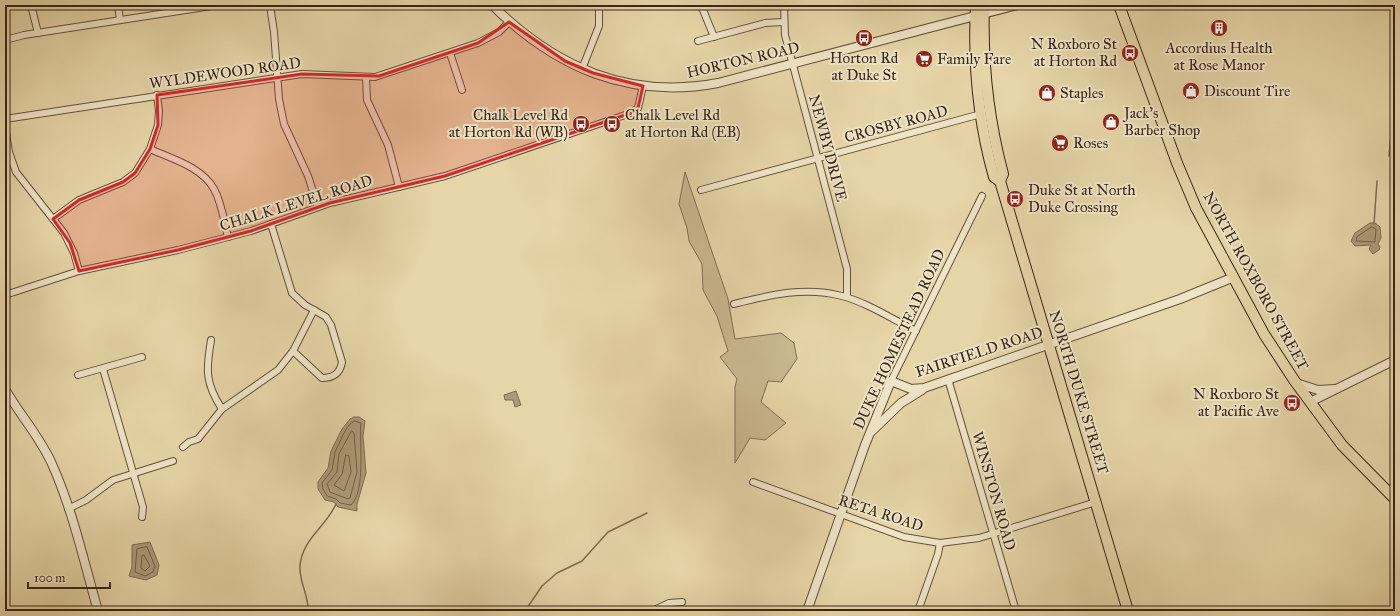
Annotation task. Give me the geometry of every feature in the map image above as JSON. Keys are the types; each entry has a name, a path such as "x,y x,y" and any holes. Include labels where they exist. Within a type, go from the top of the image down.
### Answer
{"main road":[{"name":"NORTH ROXBORO STREET","path":"1119,5 1177,163 1196,208 1264,334 1296,383 1342,445 1395,499"},
{"name":"NORTH DUKE STREET","path":"980,9 977,87 990,164 994,177 1000,181 1128,611"},
{"name":"NORTH DUKE STREET","path":"980,9 987,100 1003,174 1000,181"}],"street":[{"path":"31,5 38,33"},
{"path":"118,5 120,20"},
{"path":"5,40 38,33 218,5"},
{"path":"270,5 274,32 279,99 284,124 308,176 318,207"},
{"name":"HORTON ROAD","path":"492,5 510,22 549,52 582,69 613,79 643,86 672,89 702,86 792,64 980,9 1017,5"},
{"path":"582,69 599,26 599,5"},
{"path":"700,5 714,37"},
{"name":"NEWBY DRIVE","path":"784,5 783,22 785,35 847,269 847,297"},
{"name":"WYLDEWOOD ROAD","path":"5,119 277,76 310,74 366,78 380,76 450,53 491,37 510,22"},
{"path":"698,41 765,22 783,22"},
{"path":"450,53 462,90"},
{"path":"366,78 367,100 388,144 399,187"},
{"name":"CHALK LEVEL ROAD","path":"5,294 79,271 178,250 271,224 318,207 445,176 630,113 638,108 643,86"},
{"path":"53,219 79,200 127,180 139,168 150,149 159,120 157,96"},
{"name":"CROSBY ROAD","path":"701,190 981,114"},
{"path":"5,126 9,152 16,172 70,243 79,271"},
{"path":"150,149 197,171 208,181 216,194 228,237"},
{"name":"DUKE HOMESTEAD ROAD","path":"807,611 869,434 891,381 982,196"},
{"path":"271,224 292,293 305,305 326,317 331,325 342,362 341,368 334,376 322,378 293,351"},
{"name":"FAIRFIELD ROAD","path":"891,381 911,389 924,388 1180,299 1234,277"},
{"path":"734,304 787,292 811,291 847,297 916,331"},
{"path":"183,447 189,442 198,439 222,409 278,370 293,351 314,310"},
{"path":"211,340 207,368 208,383 213,396 222,409"},
{"path":"78,375 142,357"},
{"path":"1310,402 1340,389 1395,360"},
{"path":"103,369 143,507 142,517"},
{"name":"WINSTON ROAD","path":"948,379 1016,611"},
{"path":"1296,383 1318,390 1340,389"},
{"path":"869,434 901,403 924,388"},
{"path":"5,389 44,449 60,484 98,611"},
{"path":"68,509 86,500 113,480 172,461"},
{"name":"RETA ROAD","path":"753,482 904,537 940,543 960,541 993,533 1096,502"},
{"path":"918,611 938,554 940,543"},
{"path":"652,611 669,602 682,602"}],"highlighted area":[{"path":"509,22 565,61 593,73 643,86 638,108 631,113 445,176 330,203 251,231 178,250 79,271 70,243 53,219 79,200 123,182 135,173 150,149 158,125 157,95 302,74 379,76 478,43"}],"shaded area":[{"path":"685,172 728,299 735,339 781,333 794,343 797,359 781,382 768,381 761,402 786,423 765,440 750,438 735,463 735,387 737,379 720,357 728,351 717,316 703,290 702,264 689,241 687,228 679,204"}],"water":[{"path":"1370,223 1375,223 1380,227 1381,238 1378,244 1380,247 1379,250 1373,254 1369,249 1371,245 1355,246 1351,241 1355,233"},
{"path":"516,391 521,405 515,407 513,400 505,400 504,395"},
{"path":"359,417 365,421 363,436 366,473 357,504 357,511 338,507 334,502 325,500 318,489 318,482 328,468 331,451 342,429 350,419"},
{"path":"150,542 159,565 157,575 146,580 129,576 132,567 132,545"}],"waterway":[{"path":"1389,156 1395,91"},
{"path":"1374,224 1377,181"},
{"path":"308,611 307,600 300,572 302,557 305,548 332,512 336,504"},
{"path":"525,611 542,586 557,573 582,561 608,532 647,513"}],"place":[{"name":"Accordius Health at Rose Manor","path":"1219,28"},
{"name":"Horton Rd at Duke St","path":"864,38"},
{"name":"N Roxboro St at Horton Rd","path":"1130,53"},
{"name":"Family Fare","path":"924,59"},
{"name":"Discount Tire","path":"1191,91"},
{"name":"Staples","path":"1047,93"},
{"name":"Jack's Barber Shop","path":"1111,122"},
{"name":"Chalk Level Rd at Horton Rd (WB)","path":"581,124"},
{"name":"Chalk Level Rd at Horton Rd (EB)","path":"612,124"},
{"name":"Roses","path":"1060,143"},
{"name":"Duke St at North Duke Crossing","path":"1015,199"},
{"name":"N Roxboro St at Pacific Ave","path":"1292,403"}]}
